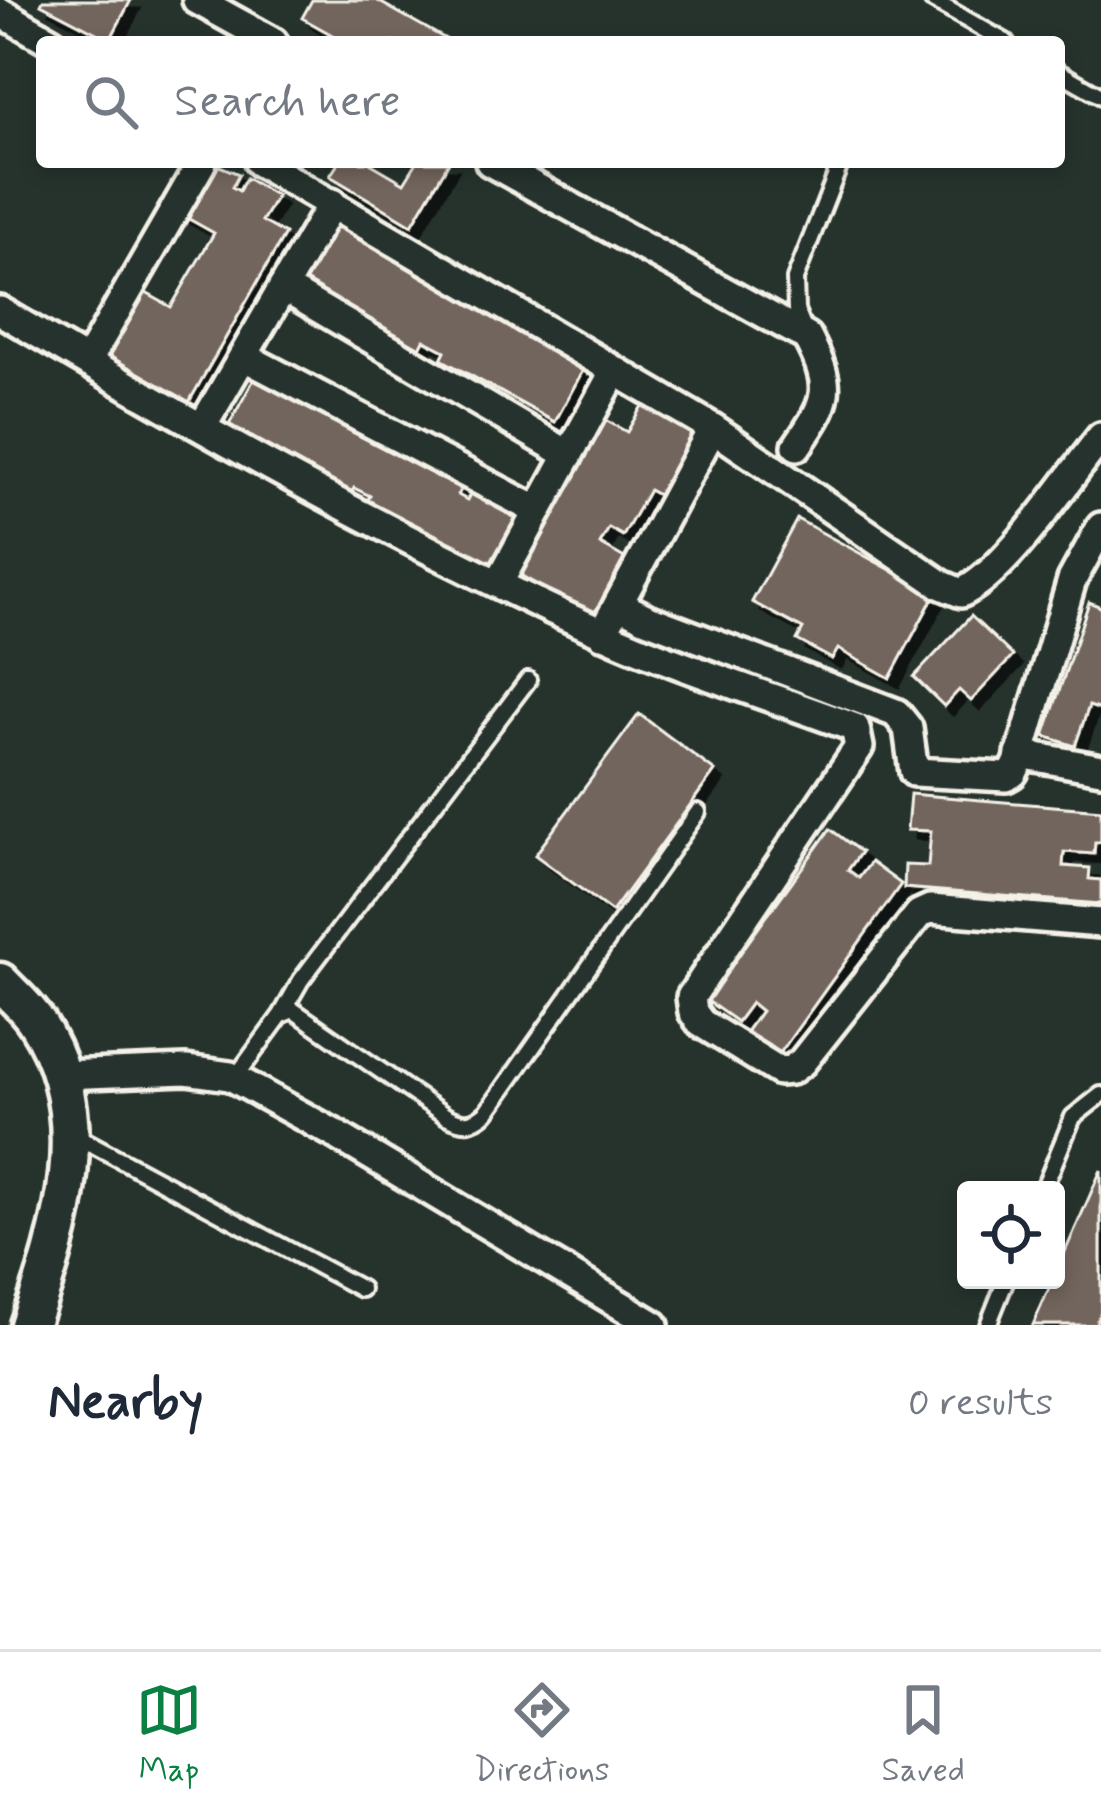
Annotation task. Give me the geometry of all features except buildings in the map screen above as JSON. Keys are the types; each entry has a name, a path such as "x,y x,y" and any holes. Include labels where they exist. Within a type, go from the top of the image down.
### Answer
{"main road":[{"path":"0,982 37,1022 63,1076 69,1102 65,1200 51,1263 28,1325"}],"street":[{"path":"197,0 262,36"},
{"path":"0,12 42,36"},
{"path":"87,362 199,168"},
{"path":"270,168 713,428 942,585 961,592 978,585 998,565 1101,437"},
{"path":"501,168 806,337 823,368 825,398 797,446"},
{"path":"202,427 332,203"},
{"path":"283,287 569,455"},
{"path":"0,311 230,445 498,584 602,634 855,728 859,747 692,997 700,1023 779,1071 802,1062 919,914 930,909 1101,923"},
{"path":"243,356 538,511"},
{"path":"498,584 614,372"},
{"path":"602,634 713,428"},
{"path":"618,604 896,713 908,728 914,772 1006,777 1013,773 1020,754 1072,580 1101,527"},
{"path":"1020,754 1101,769"},
{"path":"63,1076 186,1070 235,1078 654,1325"}],"lane":[{"path":"932,0 995,36"},
{"path":"1065,75 1101,96"},
{"path":"806,337 796,310 795,279 840,168"},
{"path":"235,1078 302,980 528,680"},
{"path":"281,1016 301,1012 446,1116 461,1124 474,1123 487,1112 698,812"},
{"path":"1047,1181 1073,1117 1101,1095"},
{"path":"69,1131 361,1289"},
{"path":"988,1325 1002,1289"}]}
